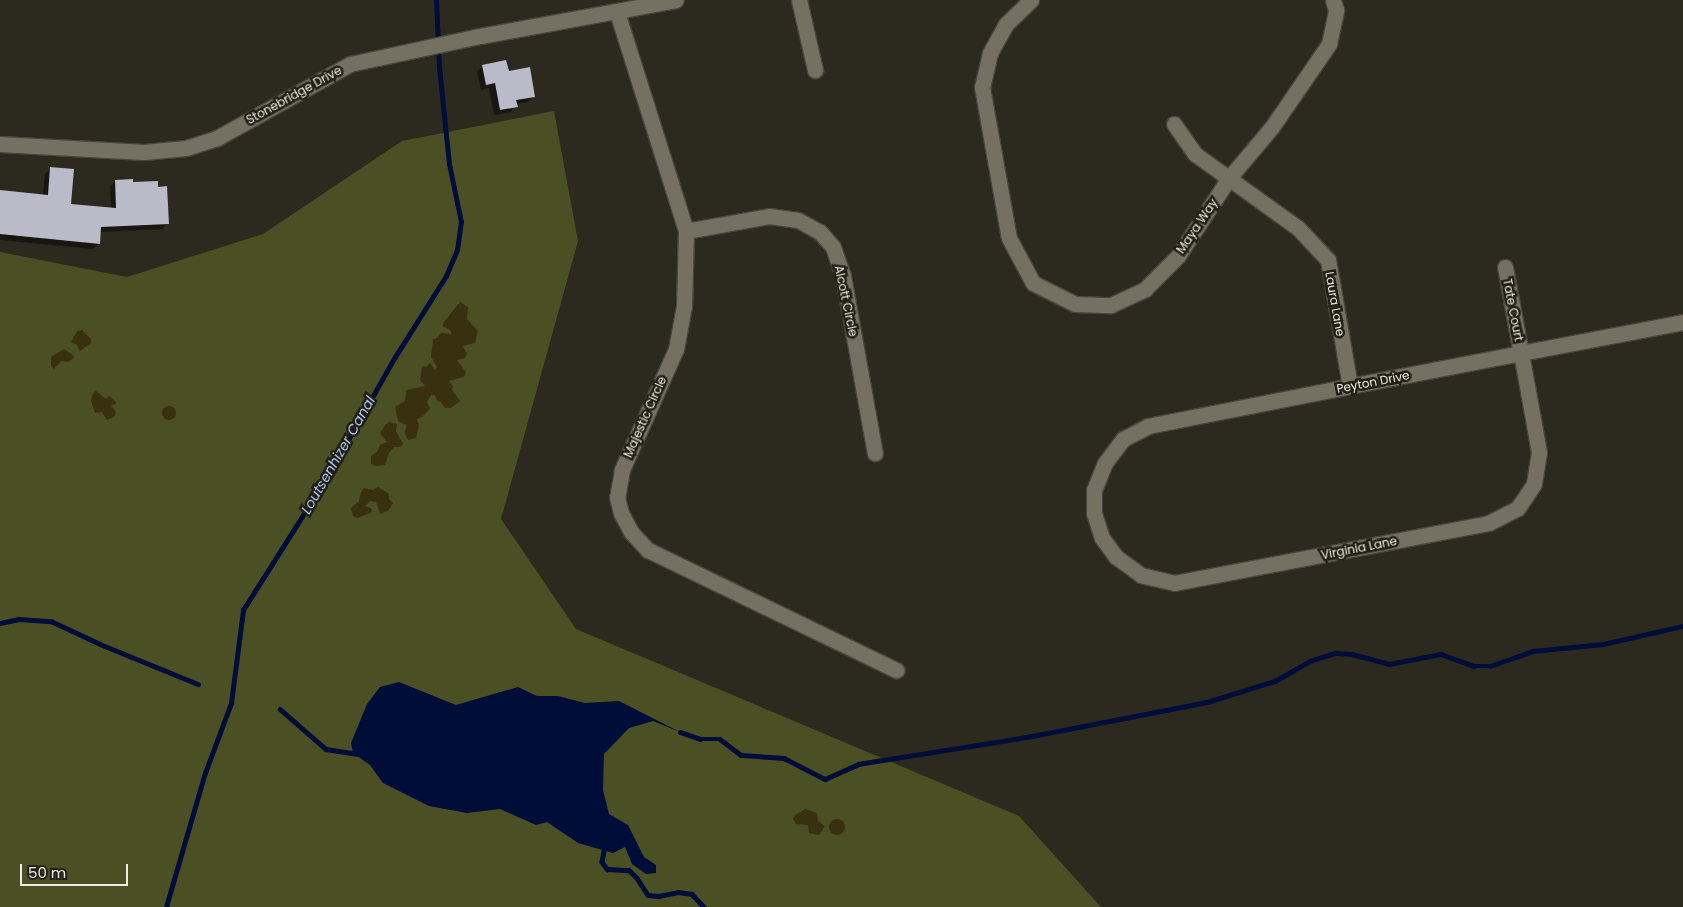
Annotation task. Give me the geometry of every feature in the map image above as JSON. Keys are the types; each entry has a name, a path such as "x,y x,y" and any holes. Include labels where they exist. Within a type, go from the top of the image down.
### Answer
{"street":[{"name":"Stonebridge Drive","path":"0,144 144,152 186,148 217,138 350,64 480,36 676,0"},
{"path":"798,0 815,70"},
{"name":"Maya Way","path":"1031,0 1006,24 990,54 982,88 1009,238 1033,282 1075,304 1111,306 1145,289 1178,256 1229,178 1272,127 1329,44 1336,10 1333,0"},
{"name":"Majestic Circle","path":"617,12 686,231 684,306 676,349 622,470 617,497 621,513 631,532 648,550 896,670"},
{"name":"Laura Lane","path":"1174,124 1195,154 1298,228 1328,260 1350,386"},
{"name":"Alcott Circle","path":"686,231 768,216 798,220 820,232 833,247 843,276 875,453"},
{"name":"Tate Court","path":"1505,267 1521,354"},
{"name":"Peyton Drive","path":"1094,490 1105,463 1123,439 1148,426 1683,322"},
{"name":"Virginia Lane","path":"1094,490 1094,513 1102,538 1116,557 1141,575 1175,583 1489,523 1518,508 1534,484 1539,452 1521,354"}],"green space":[{"path":"554,111 578,241 501,519 576,629 1019,816 1101,907 0,907 0,252 127,277 263,234 402,141"}],"sand":[{"path":"460,302 468,307 467,319 478,331 475,343 463,346 467,354 465,358 457,360 466,372 464,377 449,381 453,386 452,390 460,401 451,408 445,408 441,402 437,401 435,395 431,395 427,402 430,409 417,419 419,426 416,438 408,440 405,433 406,425 398,421 395,407 405,401 406,390 425,386 420,380 422,366 426,367 430,363 435,370 437,367 431,357 433,339 437,338 441,333 451,334 451,331 443,326 443,323"},
{"path":"82,330 91,339 91,343 80,351 77,345 71,342 77,331"},
{"path":"64,349 75,357 68,362 61,361 54,369 51,366 51,357"},
{"path":"96,391 106,399 109,396 117,403 111,406 116,412 114,417 107,420 102,412 95,413 91,401 93,393"},
{"path":"166,406 172,406 176,413 172,420 166,420 162,416 162,410"},
{"path":"390,422 397,424 396,431 403,444 400,447 394,447 389,453 385,465 375,466 371,464 371,456 377,452 380,445 387,442 380,433 386,424"},
{"path":"378,487 389,494 389,499 393,503 389,510 380,514 376,502 370,501 365,506 372,509 371,513 357,518 353,516 351,508 359,501 364,488 373,490"},
{"path":"805,809 817,813 818,821 825,826 819,835 809,833 808,825 796,824 793,819 795,815"},
{"path":"837,819 845,827 837,835 829,827"}],"water":[{"path":"399,682 456,705 518,687 537,696 558,696 585,703 619,701 680,732 653,721 629,728 604,754 603,790 609,814 628,825 644,857 656,865 656,873 646,874 632,864 625,847 613,853 578,843 547,822 536,825 500,809 467,813 429,806 383,783 370,765 353,753 351,743 367,704 380,687"}],"building":[{"path":"506,60 509,71 530,67 535,97 516,100 518,107 500,110 495,83 486,85 482,65"},
{"path":"50,167 74,169 71,204 116,208 115,180 133,179 133,182 158,181 158,187 167,186 169,224 101,227 100,244 0,234 0,190 48,195"}],"waterway":[{"name":"Loutsenhizer Canal","path":"166,907 205,773 231,703 243,610 327,477 395,357 446,276 457,250 461,222 449,164 439,68 436,0"},
{"path":"0,623 19,619 51,621 100,644 198,684"},
{"path":"680,732 700,739 720,739 741,755 784,758 825,779 858,764 1027,737 1207,702 1275,681 1310,661 1335,653 1352,654 1389,664 1441,654 1474,666 1490,666 1533,651 1603,644 1683,626"},
{"path":"280,709 326,749 358,754"},
{"path":"605,846 602,862 607,869 629,870 637,878 648,895 658,896 678,892 692,894 704,907"}]}
